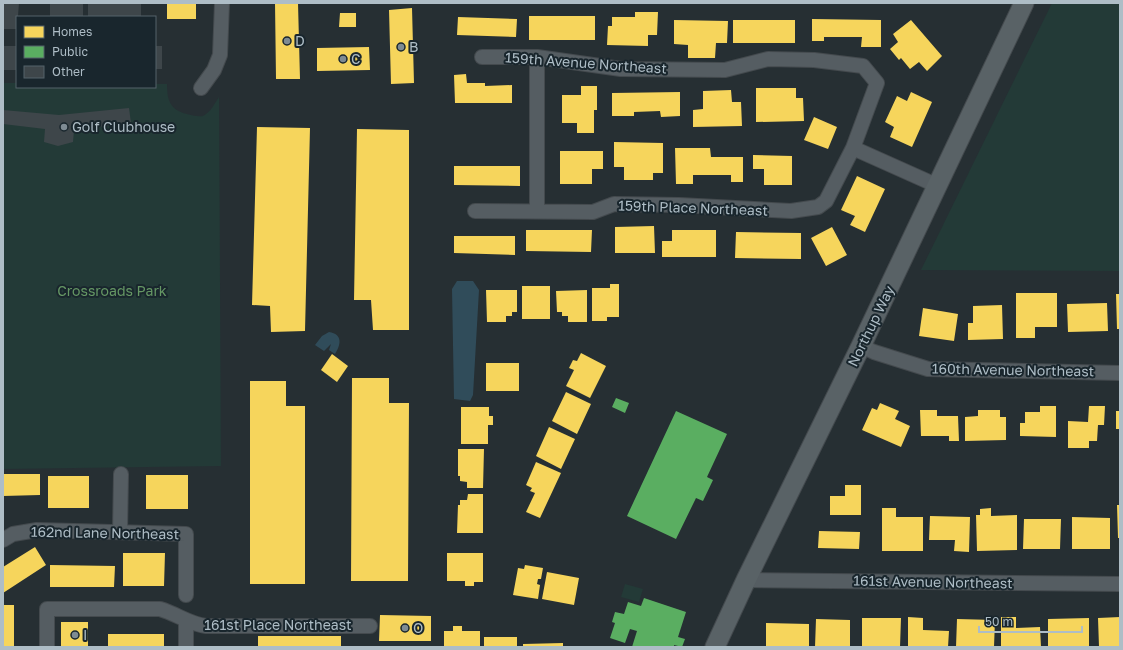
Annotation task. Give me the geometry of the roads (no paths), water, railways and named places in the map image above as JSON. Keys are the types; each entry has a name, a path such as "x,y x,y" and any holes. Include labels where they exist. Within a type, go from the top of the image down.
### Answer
{"street":[{"path":"202,88 214,70 220,55 222,3"},
{"name":"Northup Way","path":"715,647 746,580 938,186 1024,3"},
{"name":"159th Avenue Northeast","path":"482,57 537,57 621,69 725,70 768,59 814,60 863,66 877,83 853,148"},
{"path":"537,57 537,211"},
{"path":"853,148 938,186"},
{"name":"159th Place Northeast","path":"475,211 593,212 614,204 678,205 791,211 808,210 818,207 826,201 853,148"},
{"name":"160th Avenue Northeast","path":"861,346 890,358 928,369 1120,373"},
{"path":"120,532 121,474"},
{"name":"162nd Lane Northeast","path":"6,534 37,530 186,534 186,595"},
{"name":"161st Avenue Northeast","path":"746,580 1120,584"},
{"name":"161st Place Northeast","path":"47,647 47,609 160,609 174,613 186,621 206,626 370,626"},
{"path":"186,621 186,647"}],"water":[{"path":"457,281 473,281 479,290 473,395 470,401 454,399 452,289"},
{"path":"329,332 337,335 340,340 339,347 335,354 329,350 331,344 324,351 315,345 322,336"}],"place":[{"name":"D","path":"287,41"},
{"name":"B","path":"401,47"},
{"name":"C","path":"343,59"},
{"name":"Golf Clubhouse","path":"64,127"},
{"name":"O","path":"405,628"},
{"name":"I","path":"75,635"}],"park label":[{"name":"Crossroads Park","path":"112,291"}]}
